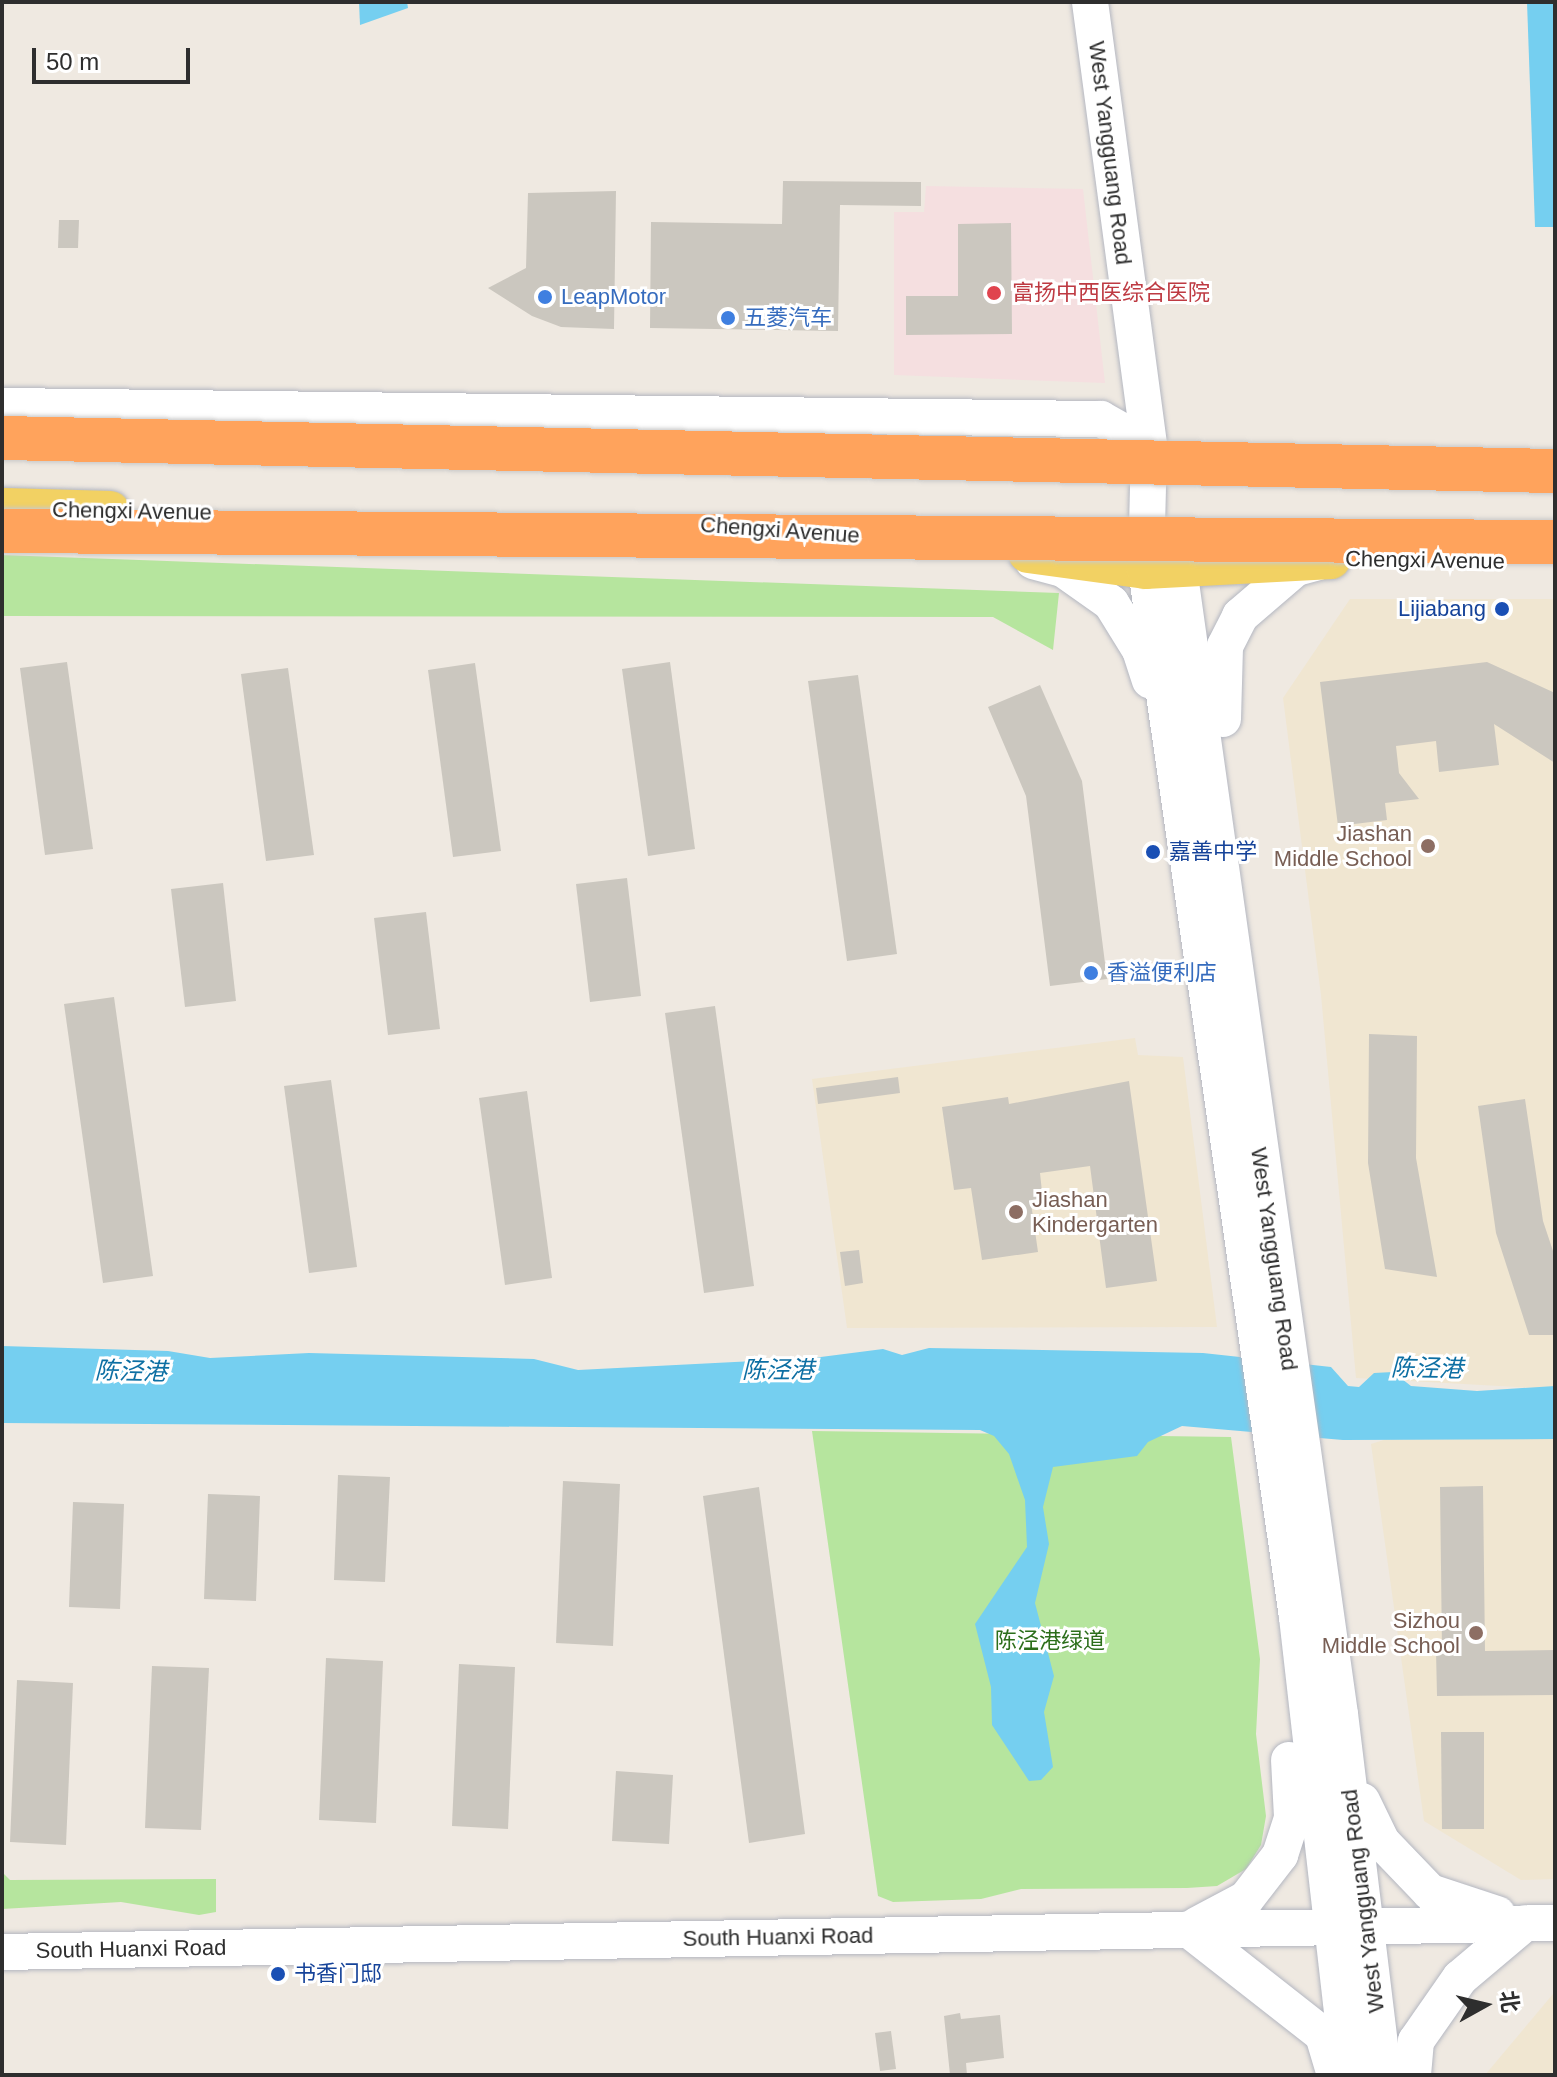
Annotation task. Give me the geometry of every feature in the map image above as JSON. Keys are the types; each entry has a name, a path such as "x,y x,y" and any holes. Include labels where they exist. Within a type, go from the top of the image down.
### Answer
{"highway":[{"path":"3,438 1555,471"},
{"path":"4,519 1555,542"}],"main road":[{"name":"West Yangguang Road","path":"1090,2 1165,568 1218,836 1287,1452 1348,1772 1349,2075"},
{"path":"2,406 1101,419 1149,446"},
{"path":"2,459 1000,473 1149,446 1555,458"},
{"name":"Chengxi Avenue","path":"4,519 729,524 1165,568 1335,559 1555,562"},
{"path":"989,548 1063,569 1111,603 1140,650 1172,745"},
{"path":"1218,836 1225,646 1258,596 1296,568 1335,559"},
{"name":"West Yangguang Road","path":"1165,568 1172,745 1273,1348"},
{"name":"West Yangguang Road","path":"1287,1452 1301,1667 1349,1927 1384,2075"},
{"path":"1301,1667 1288,1721 1292,1817 1280,1855 1246,1899 1188,1929 1323,2035 1335,2075"},
{"path":"1348,1772 1382,1842 1430,1892 1540,1923"},
{"path":"1413,2075 1416,2041 1460,1978 1540,1923"},
{"name":"South Huanxi Road","path":"2,1952 1540,1923"}],"shaded area":[{"name":"富扬中西医综合医院","path":"926,186 1083,189 1105,383 894,375 894,212 924,212"},
{"name":"Jiashan Middle School","path":"1350,599 1555,599 1555,1389 1356,1378 1321,995 1283,698"},
{"name":"Jiashan Kindergarten","path":"1135,1038 1138,1055 1183,1057 1217,1327 847,1328 812,1079"},
{"name":"Sizhou Middle School","path":"1424,1427 1555,1438 1555,1879 1521,1880 1424,1821 1371,1444"},
{"path":"1553,1994 1555,2075 1485,2075"}],"green space":[{"path":"2,555 1059,593 1053,650 993,617 2,616"},
{"name":"陈泾港绿道","path":"812,1431 1231,1437 1260,1659 1256,1734 1266,1816 1261,1845 1246,1869 1217,1886 1021,1889 981,1899 893,1902 878,1896"},
{"path":"2,1872 10,1880 216,1879 216,1912 199,1915 121,1902 2,1909"}],"water":[{"path":"359,2 407,2 408,8 360,25"},
{"path":"1527,2 1555,2 1555,227 1535,227"},
{"name":"陈泾港","path":"2,1346 168,1351 210,1358 309,1353 534,1359 578,1370 813,1358 883,1349 902,1355 929,1348 1203,1353 1331,1367 1348,1386 1359,1387 1374,1373 1393,1372 1411,1386 1477,1391 1555,1386 1555,1439 1343,1440 1182,1426 1148,1442 1137,1456 1053,1467 1043,1507 1049,1544 1035,1603 1054,1676 1044,1712 1053,1767 1041,1780 1029,1781 992,1725 991,1687 975,1624 1027,1547 1025,1500 1009,1454 994,1436 980,1430 2,1423"}],"building":[{"path":"783,181 921,182 921,206 840,205 838,331 650,328 651,222 782,224"},
{"path":"616,191 614,329 561,327 532,316 488,288 526,268 528,193"},
{"path":"59,220 79,220 78,248 58,248"},
{"path":"1011,223 1012,334 906,335 906,296 958,296 958,224"},
{"path":"67,662 93,849 45,855 20,668"},
{"path":"670,662 695,849 648,856 622,669"},
{"path":"1487,662 1555,693 1555,763 1494,724 1499,765 1439,772 1436,741 1396,746 1399,773 1419,799 1385,803 1387,820 1338,826 1320,682"},
{"path":"475,663 501,851 453,857 428,670"},
{"path":"288,668 314,855 266,861 241,674"},
{"path":"858,675 897,954 847,961 808,681"},
{"path":"1040,685 1082,781 1107,979 1050,986 1026,796 988,707"},
{"path":"627,878 641,996 590,1002 576,884"},
{"path":"223,883 236,1001 185,1007 171,889"},
{"path":"426,912 440,1029 388,1035 374,918"},
{"path":"114,997 153,1276 103,1283 64,1004"},
{"path":"715,1006 754,1286 704,1293 665,1013"},
{"path":"1369,1034 1417,1036 1416,1158 1437,1277 1385,1269 1368,1163"},
{"path":"898,1077 900,1093 818,1104 816,1088"},
{"path":"331,1080 357,1267 309,1273 284,1086"},
{"path":"1129,1081 1157,1281 1106,1288 1090,1166 1040,1173 1043,1201 1031,1203 1038,1252 982,1260 971,1188 954,1190 942,1107 1008,1097 1009,1104"},
{"path":"527,1091 552,1278 505,1285 479,1098"},
{"path":"1525,1099 1543,1221 1555,1257 1555,1335 1529,1335 1496,1233 1478,1106"},
{"path":"859,1250 863,1283 845,1286 840,1252"},
{"path":"338,1475 390,1477 385,1582 334,1580"},
{"path":"563,1481 620,1484 613,1646 556,1643"},
{"path":"1483,1486 1485,1651 1555,1650 1555,1695 1437,1696 1436,1651 1442,1651 1440,1487"},
{"path":"759,1487 805,1834 749,1843 703,1496"},
{"path":"208,1494 260,1496 256,1601 204,1599"},
{"path":"73,1502 124,1504 120,1609 69,1607"},
{"path":"326,1658 383,1661 376,1823 319,1820"},
{"path":"459,1664 515,1667 508,1829 452,1826"},
{"path":"152,1666 209,1668 201,1830 145,1828"},
{"path":"17,1680 73,1683 66,1845 10,1842"},
{"path":"1441,1732 1484,1732 1484,1829 1442,1829"},
{"path":"616,1771 673,1775 669,1844 612,1841"},
{"path":"960,2013 961,2019 1000,2015 1004,2058 966,2063 967,2075 950,2075 944,2016"},
{"path":"891,2031 896,2069 880,2071 875,2033"}],"place":[{"name":"富扬中西医综合医院","path":"994,293"},
{"name":"LeapMotor","path":"545,297"},
{"name":"五菱汽车","path":"728,318"},
{"name":"Lijiabang","path":"1502,609"},
{"name":"Jiashan Middle School","path":"1428,846"},
{"name":"嘉善中学","path":"1153,852"},
{"name":"香溢便利店","path":"1091,973"},
{"name":"Jiashan Kindergarten","path":"1016,1212"},
{"name":"Sizhou Middle School","path":"1476,1633"},
{"name":"书香门邸","path":"278,1974"}]}
